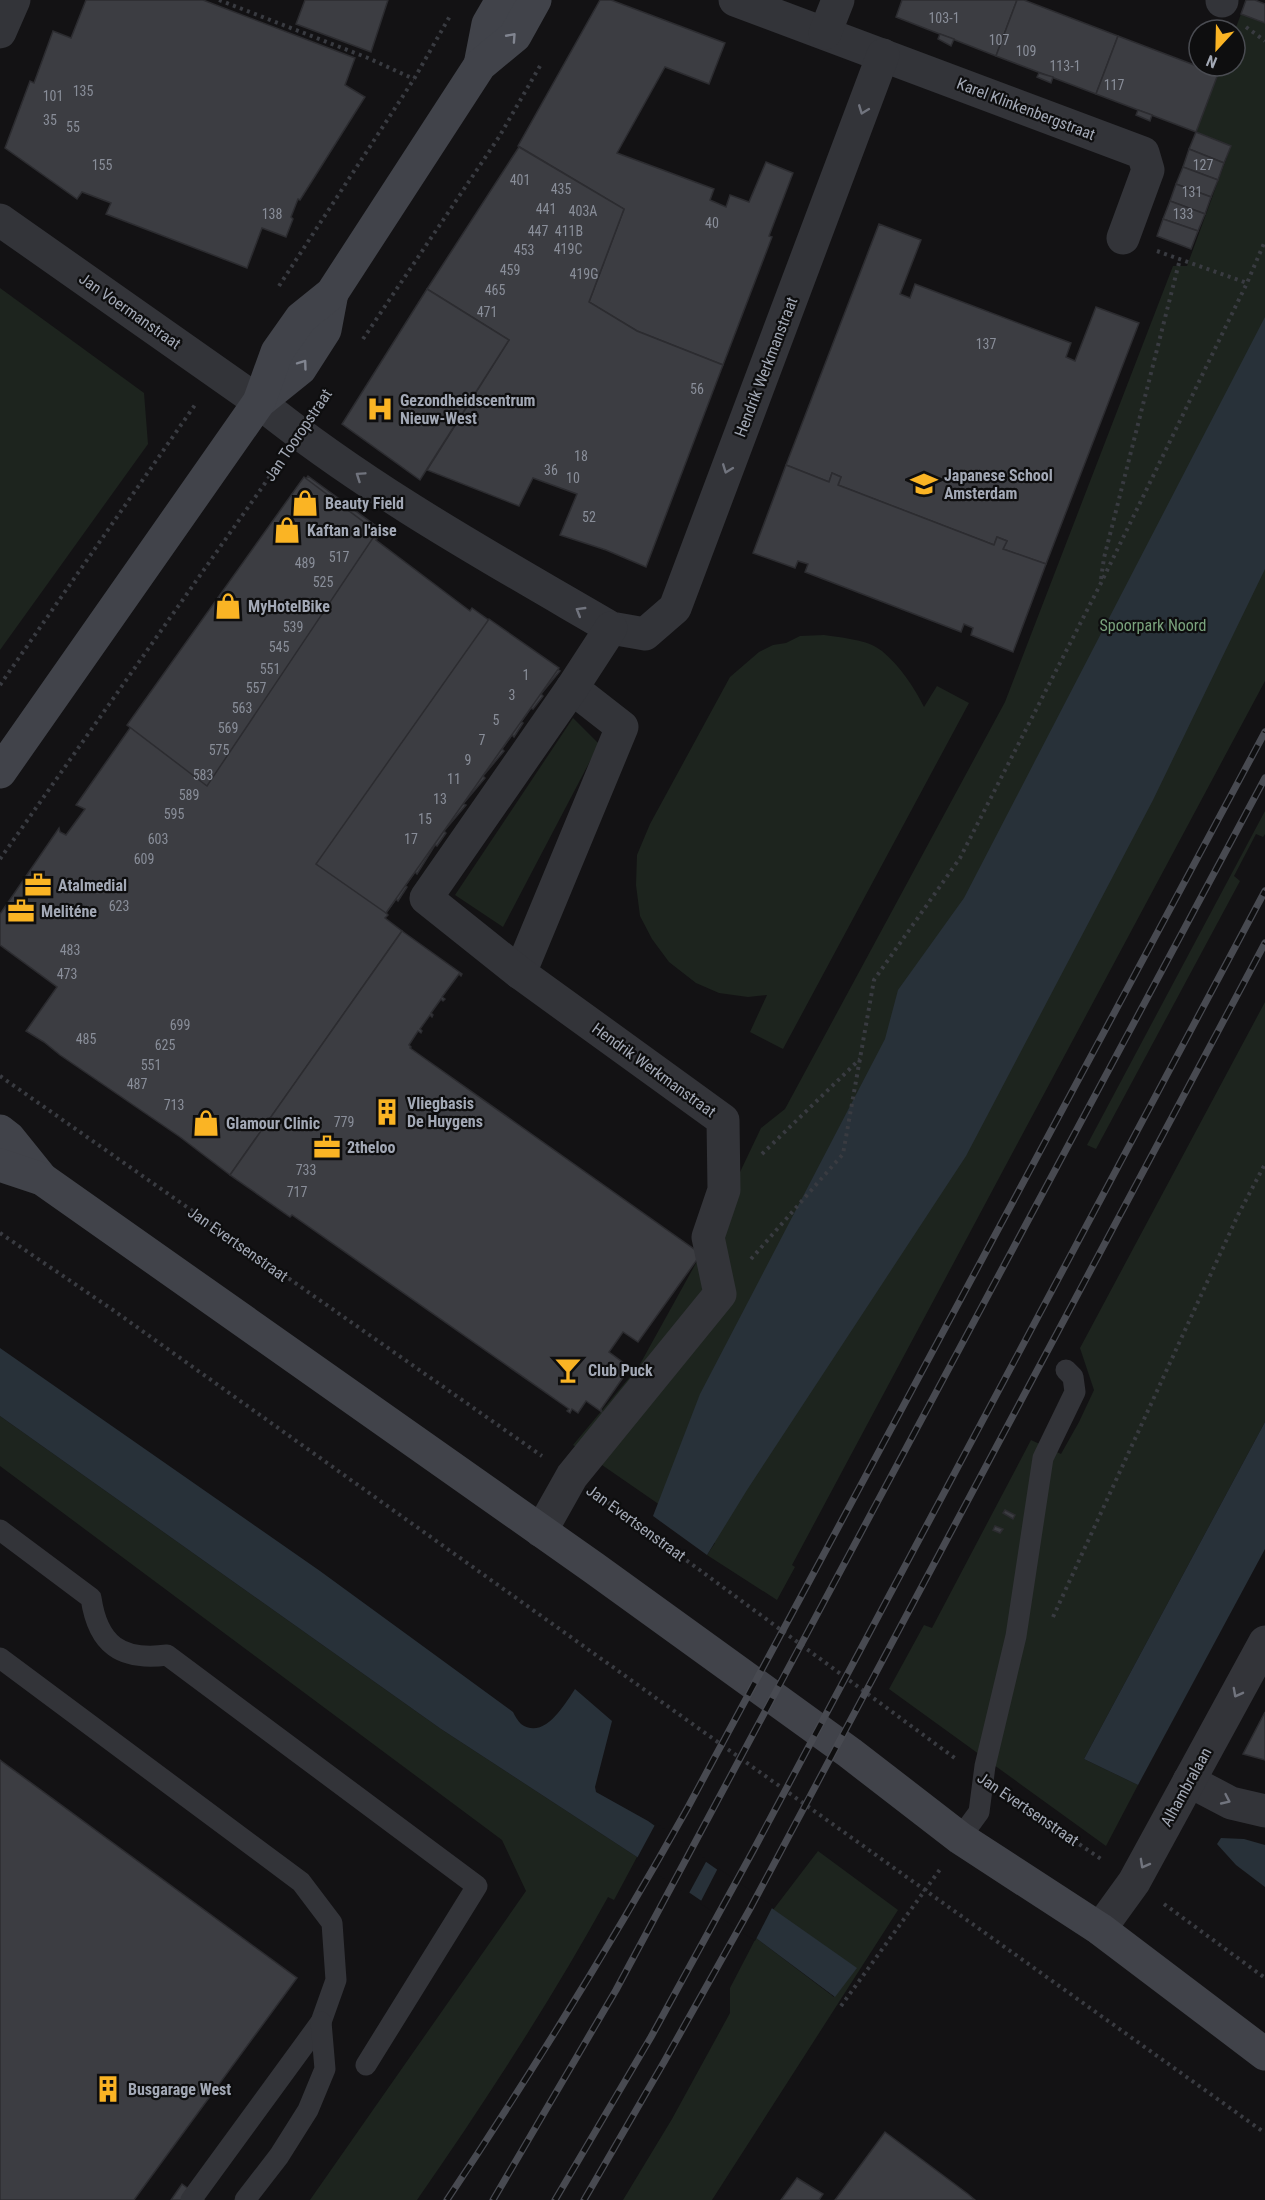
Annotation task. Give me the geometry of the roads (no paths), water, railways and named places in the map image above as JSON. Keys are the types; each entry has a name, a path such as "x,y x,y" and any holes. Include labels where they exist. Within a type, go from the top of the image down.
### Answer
{"street":[{"path":"0,32 14,0"},
{"path":"480,65 488,24 502,0"},
{"path":"0,772 259,402 300,369 325,330 332,293 480,65 515,36 536,0"},
{"name":"Karel Klinkenbergstraat","path":"735,0 1143,153 1148,170 1123,238"},
{"path":"825,33 838,0"},
{"name":"Hendrik Werkmanstraat","path":"259,402 299,435 411,510 610,628 645,634 675,608 883,55"},
{"name":"Jan Voermanstraat","path":"0,220 259,402"},
{"name":"Hendrik Werkmanstraat","path":"541,1530 572,1476 720,1294 708,1237 724,1190 723,1120 520,973 426,898 572,688 610,628"},
{"path":"520,973 622,727 572,688"},
{"path":"0,1131 9,1138 42,1179 541,1530 840,1746 960,1838 1100,1929 1265,2054"},
{"path":"0,1165 42,1179"},
{"name":"Alhambralaan","path":"1100,1929 1134,1882 1265,1642"},
{"path":"1189,1781 1231,1803 1265,1811"}],"lane":[{"path":"960,1838 979,1812 983,1779 1016,1636 1039,1472 1047,1448 1075,1392 1073,1377 1066,1370"},
{"path":"0,1530 91,1598 96,1625 112,1646 125,1653 140,1656 167,1656 477,1886 366,2065"},
{"path":"0,1658 301,1882 332,1923 336,1980 321,2022 191,2200"},
{"path":"245,2200 279,2156 308,2110 325,2068 321,2022"}],"railway":[{"path":"447,2200 571,2007 687,1809 1265,732"},
{"path":"493,2200 616,1990 1265,778"},
{"path":"555,2200 651,2037 753,1851 1265,891"},
{"path":"584,2200 751,1907 1265,943"}],"place":[{"name":"Gezondheidscentrum Nieuw-West","path":"380,409"},
{"name":"Japanese School Amsterdam","path":"924,484"},
{"name":"Beauty Field","path":"305,503"},
{"name":"Kaftan a l'aise","path":"287,530"},
{"name":"MyHotelBike","path":"228,606"},
{"name":"Atalmedial","path":"38,885"},
{"name":"Meliténe","path":"21,911"},
{"name":"Vliegbasis De Huygens","path":"387,1112"},
{"name":"Glamour Clinic","path":"206,1123"},
{"name":"2theloo","path":"327,1147"},
{"name":"Club Puck","path":"568,1370"},
{"name":"Busgarage West","path":"108,2089"}],"park label":[{"name":"Spoorpark Noord","path":"1153,625"}]}
